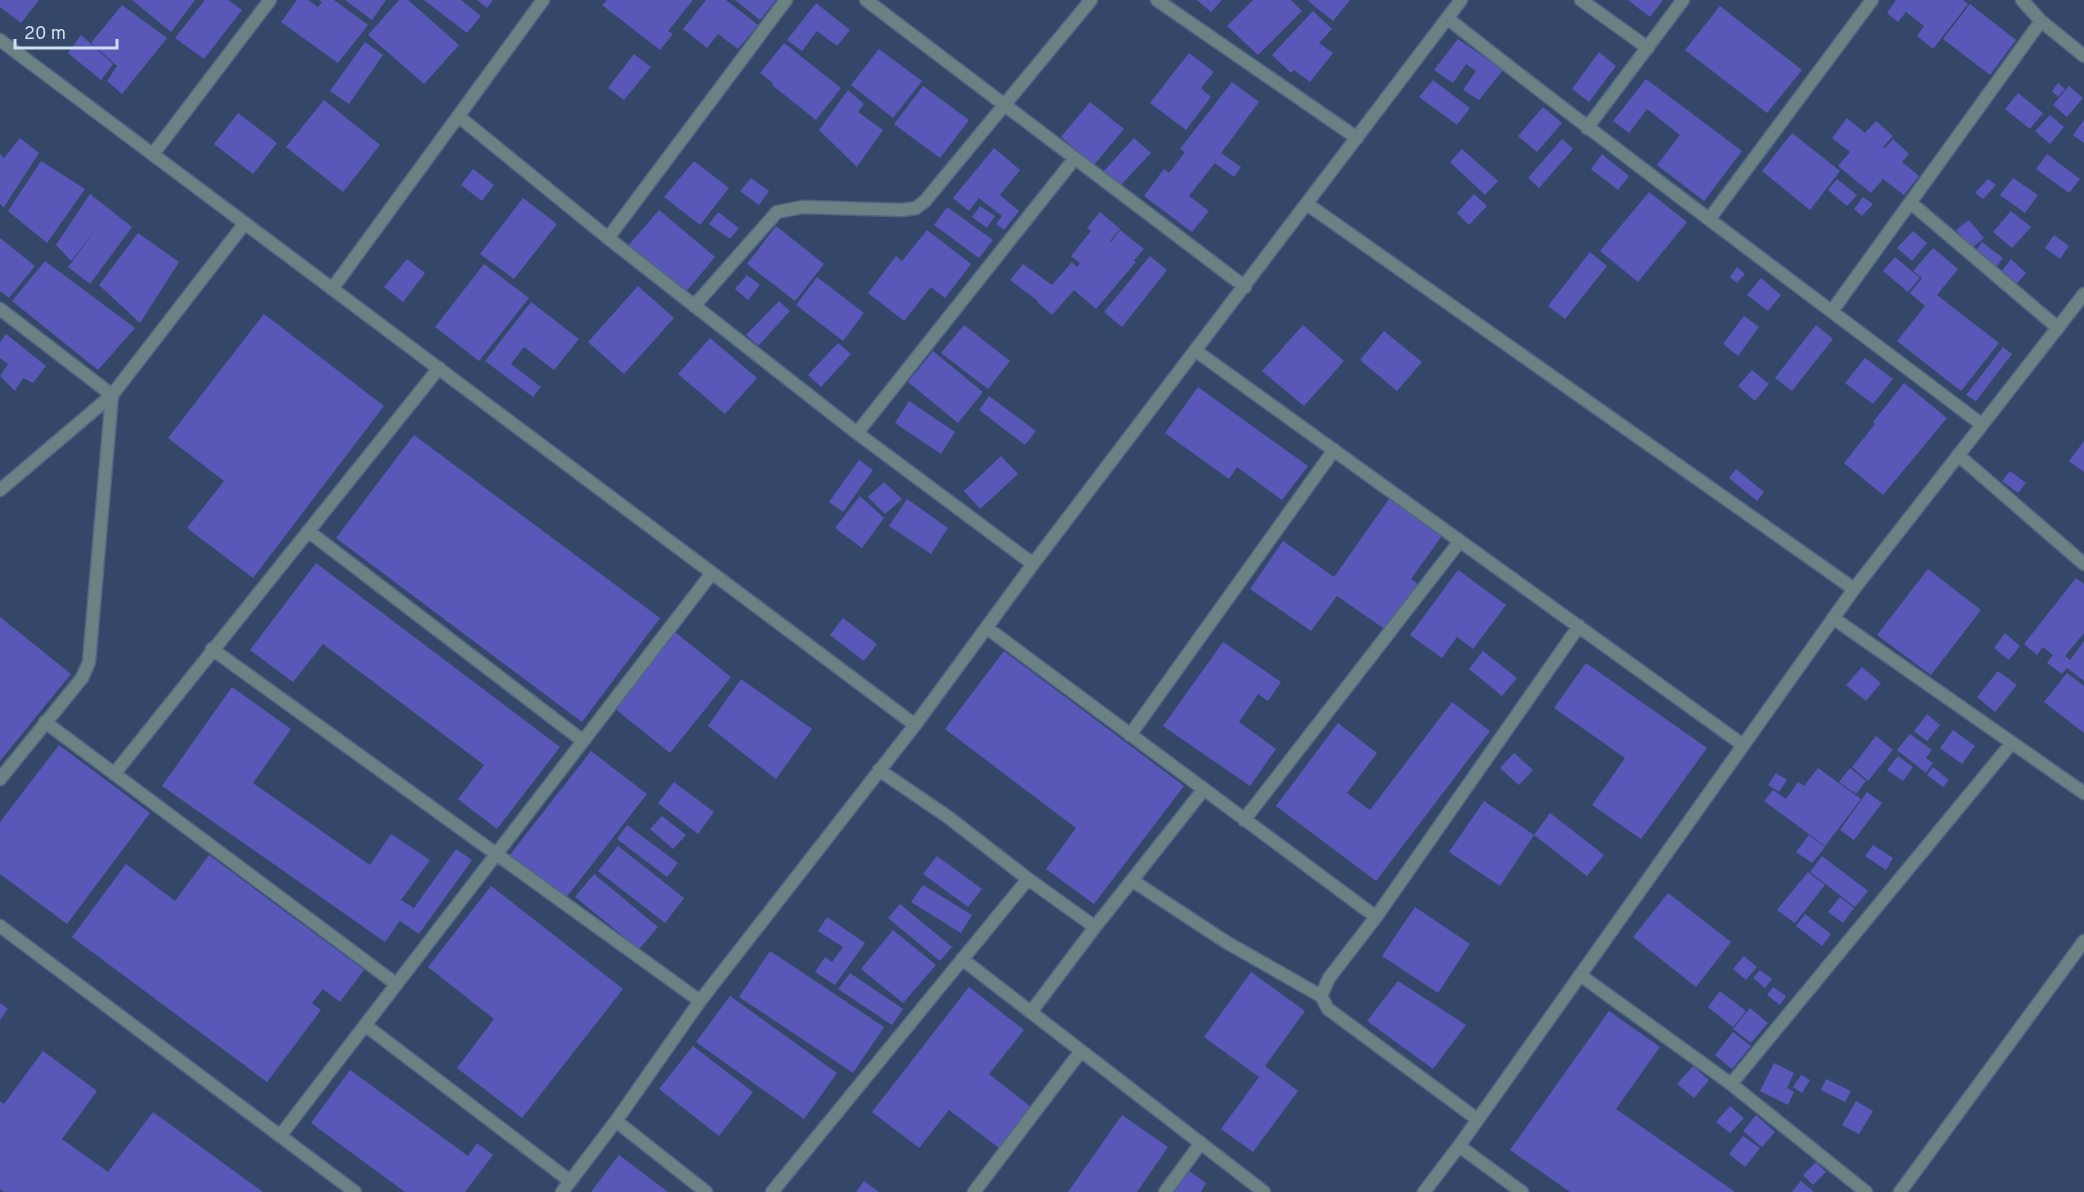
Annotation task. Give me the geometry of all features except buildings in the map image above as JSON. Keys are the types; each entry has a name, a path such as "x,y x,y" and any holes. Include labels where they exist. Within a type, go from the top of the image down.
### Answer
{"street":[{"path":"332,289 543,0"},
{"path":"608,238 786,0"},
{"path":"866,0 1245,287"},
{"path":"694,306 777,212 803,207 902,210 916,208 925,201 1091,0"},
{"path":"1157,0 1357,138"},
{"path":"562,1192 616,1121 700,1001 915,724 1033,564 1461,0"},
{"path":"1581,0 1648,48"},
{"path":"1587,128 1683,0"},
{"path":"1710,218 1872,0"},
{"path":"2022,0 2042,21 2084,56"},
{"path":"153,154 266,1"},
{"path":"1447,18 1587,128 1710,218 1981,424"},
{"path":"1832,311 2042,21"},
{"path":"0,40 915,724"},
{"path":"458,116 608,238 856,433 1033,564"},
{"path":"856,433 1075,158"},
{"path":"1911,203 2058,328"},
{"path":"1307,204 1854,588"},
{"path":"0,490 112,395 245,223"},
{"path":"1424,1192 1459,1146 1854,588 2084,294"},
{"path":"0,309 112,395"},
{"path":"1196,351 1743,745"},
{"path":"114,774 439,368"},
{"path":"0,779 82,678 89,662 112,395"},
{"path":"1130,735 1334,450"},
{"path":"1958,455 2084,564"},
{"path":"308,531 583,741"},
{"path":"1244,820 1460,541"},
{"path":"280,1136 712,573"},
{"path":"1833,618 2084,794"},
{"path":"1321,996 1329,978 1376,917 1579,626"},
{"path":"987,628 1376,917"},
{"path":"212,649 700,1001"},
{"path":"45,722 396,984"},
{"path":"1731,1084 2011,744"},
{"path":"879,770 948,817 1095,927"},
{"path":"1031,1012 1204,789"},
{"path":"772,1192 1028,879"},
{"path":"1133,881 1226,942 1321,996 1328,1008 1478,1119"},
{"path":"0,926 355,1192"},
{"path":"1900,1192 2084,941"},
{"path":"962,959 1264,1192"},
{"path":"1580,975 1731,1084 1866,1192"},
{"path":"365,1025 570,1181"},
{"path":"974,1192 1081,1051"},
{"path":"616,1121 706,1192"},
{"path":"1165,1192 1201,1143"},
{"path":"1459,1146 1522,1192"}]}
